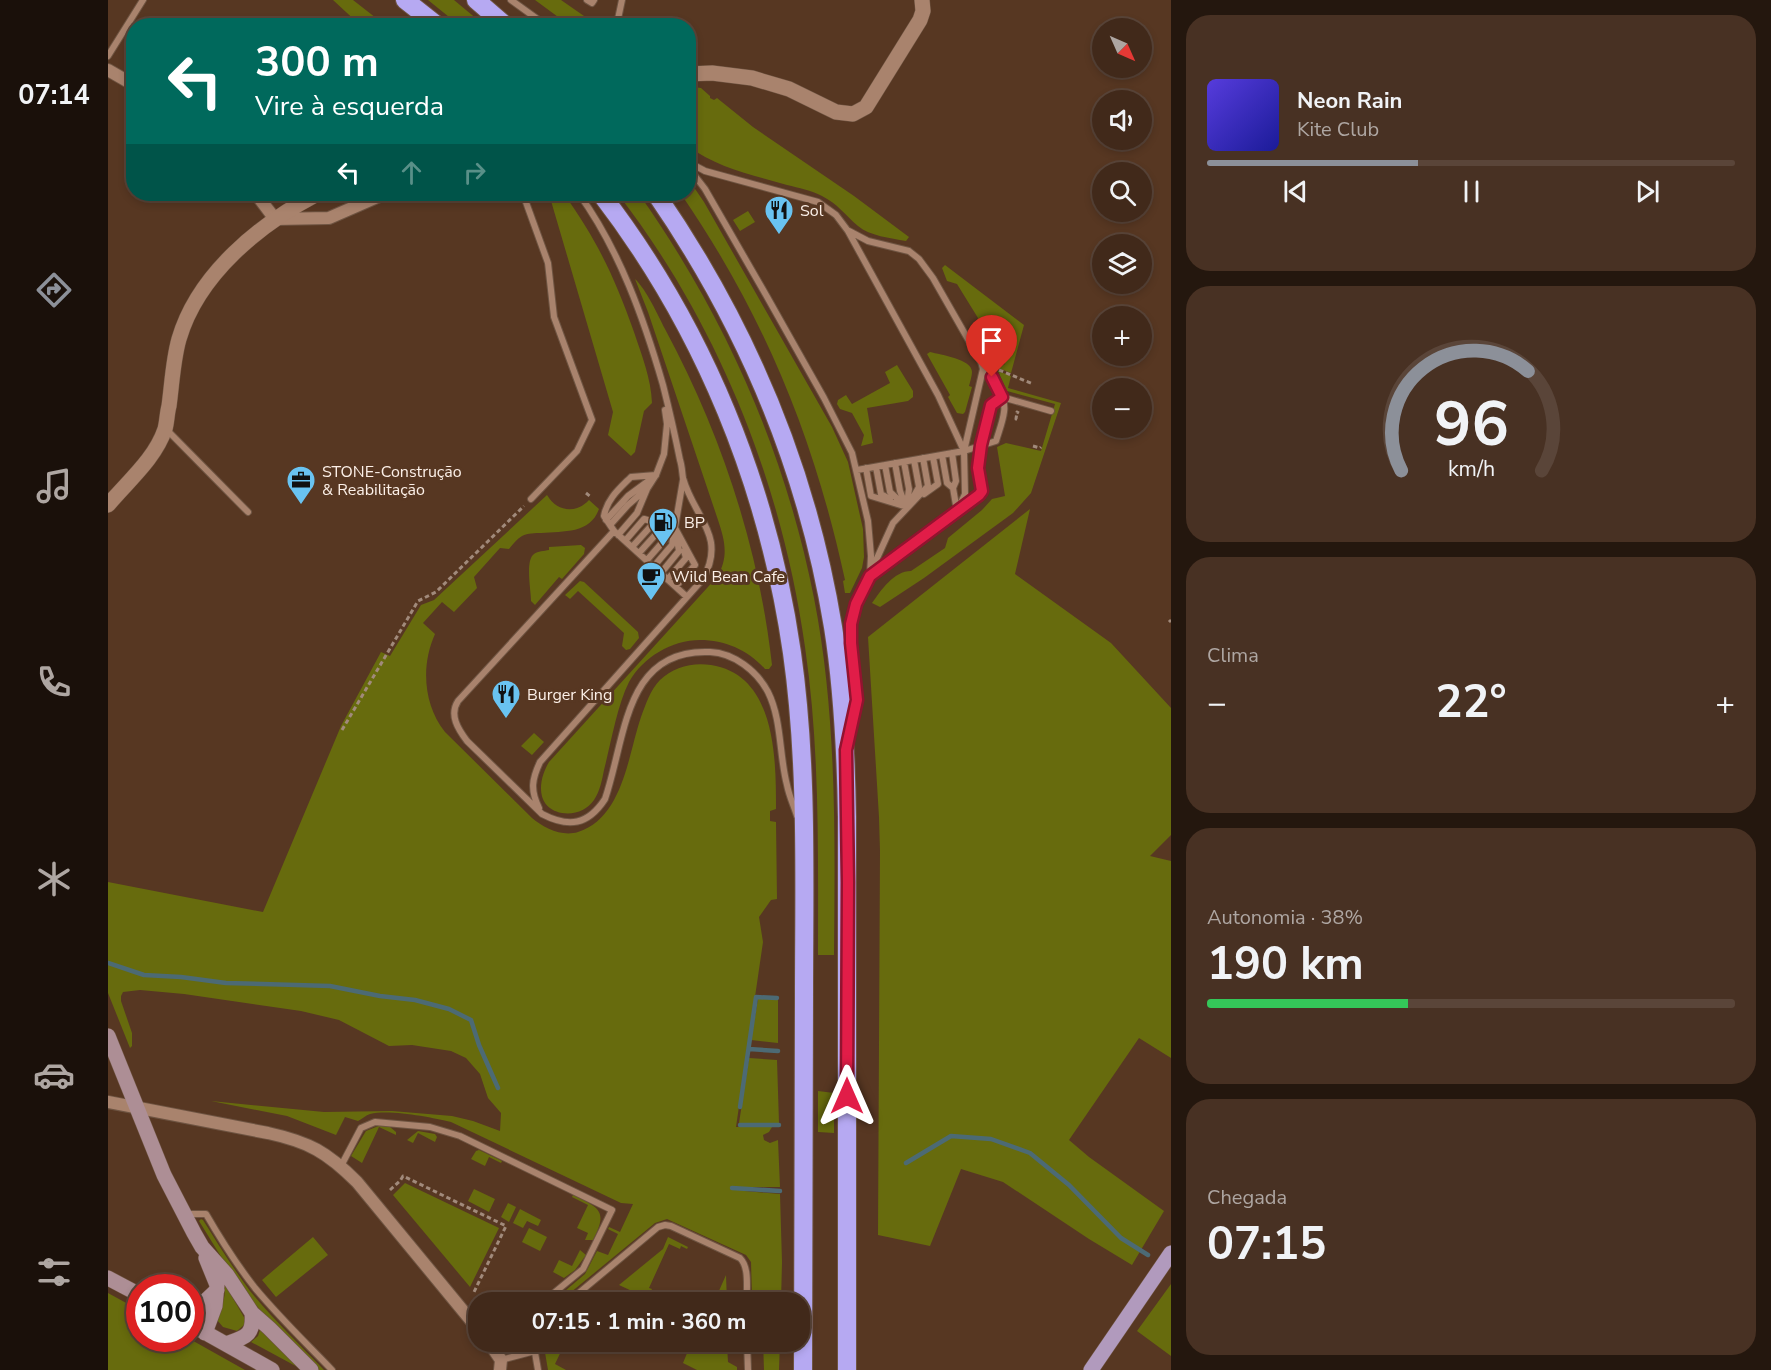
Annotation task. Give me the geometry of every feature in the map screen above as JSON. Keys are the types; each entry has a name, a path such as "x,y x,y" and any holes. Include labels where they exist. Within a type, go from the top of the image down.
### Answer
{"highway":[{"path":"405,0 428,18"},
{"path":"476,0 497,18"},
{"path":"606,201 640,248 677,308 716,387 749,470 774,560 792,655 801,761 803,833 802,1370"},
{"path":"661,201 696,254 727,308 758,373 791,456 824,578 837,656 846,750 848,882 847,1370"}],"main road":[{"path":"108,1036 164,1175 202,1247 217,1285 215,1306 205,1333 272,1370"},
{"path":"202,1247 227,1275 252,1313 310,1370"},
{"path":"1091,1370 1171,1254"},
{"path":"108,1278 126,1288"},
{"path":"204,1302 217,1290"},
{"path":"226,1344 249,1333 253,1324 252,1313"}],"street":[{"path":"696,74 712,73 752,78 789,89 836,112 853,114 866,107 920,20 923,11 922,0"},
{"path":"108,70 126,81"},
{"path":"261,201 275,219"},
{"path":"108,505 112,493 152,455 165,428 179,339 190,310 206,284 251,237 305,201"},
{"path":"275,219 329,218 368,201"},
{"path":"108,1102 293,1138 314,1147 341,1166 357,1182 468,1317"}],"lane":[{"path":"132,18 143,0"},
{"path":"511,0 536,18"},
{"path":"618,18 622,0"},
{"path":"108,56 126,27"},
{"path":"696,166 705,171 818,202 836,215 848,231 938,395 964,451"},
{"path":"696,177 824,398 852,453 869,529 870,576"},
{"path":"526,201 548,263 554,317 592,420 577,451 531,499"},
{"path":"542,814 533,784 533,777 540,762 703,579 710,568 713,555 711,537 684,479 663,386 632,293 606,235 584,201"},
{"path":"848,231 868,241 909,251 919,259 933,278 992,377 1005,409 996,441 964,451 857,470"},
{"path":"957,512 965,494 964,451 983,369 981,362"},
{"path":"612,528 637,513 664,454 667,424 663,386"},
{"path":"870,576 982,491 978,468 981,445 991,405 1002,397"},
{"path":"1002,397 1051,411"},
{"path":"165,428 248,512"},
{"path":"952,453 956,481 952,488"},
{"path":"942,455 947,483 952,488 957,512"},
{"path":"907,507 938,484 933,457"},
{"path":"846,750 857,700 851,643 851,624 856,604 893,523 928,486 923,458"},
{"path":"907,507 919,487 914,460"},
{"path":"904,462 909,489 907,507"},
{"path":"896,463 900,491 907,507"},
{"path":"885,465 890,492 907,507"},
{"path":"876,467 881,494 907,507"},
{"path":"867,468 871,496 907,507"},
{"path":"656,475 631,477 608,501 604,516 625,541 687,597"},
{"path":"612,528 628,496 656,475"},
{"path":"654,566 672,545 684,479"},
{"path":"647,489 628,505 612,528 472,685 455,707 456,723 467,741 542,814 557,821 573,823 588,817 605,799 631,705 639,687 653,669 673,656 695,651 717,652 738,660 755,674 767,690 776,713 787,785 803,833"},
{"path":"625,541 644,519 675,528 694,565 676,586"},
{"path":"633,547 651,526 675,528"},
{"path":"639,553 658,532 675,528"},
{"path":"647,560 675,528"},
{"path":"661,573 679,551 675,528"},
{"path":"668,579 686,558 675,528"},
{"path":"341,1166 361,1128 369,1124 375,1122 430,1127 460,1136 612,1210 583,1269 555,1292"},
{"path":"183,1214 206,1214 227,1250 254,1287 332,1370"},
{"path":"583,1292 658,1227 664,1225 671,1226 740,1258 746,1268 747,1292"},
{"path":"501,1365 533,1352"},
{"path":"535,1352 538,1370"},
{"path":"747,1352 748,1370"}],"path":[{"path":"981,362 1033,384"},
{"path":"1017,419 1017,412 1021,413"},
{"path":"1034,446 1041,447"},
{"path":"586,493 591,497"},
{"path":"342,730 418,601 436,592 531,499"},
{"path":"390,1191 403,1176 506,1226 474,1292"}],"shaded area":[{"path":"333,0 353,0 376,18 352,18"},
{"path":"428,0 454,0 476,18 450,18"},
{"path":"535,0 561,0 587,18 559,18"},
{"path":"696,87 701,88 710,98 714,100 717,98 753,127 854,196 909,237 906,241 868,232 833,203 818,194 736,170 696,152"},
{"path":"696,190 832,427 848,462 863,529 864,557 862,568 850,593 845,593 843,581 845,580 832,527 801,427 761,332 711,239 686,201 696,201"},
{"path":"551,201 569,201 596,244 620,294 643,358 652,403 644,411 635,452 631,456 608,435 613,412"},
{"path":"623,201 644,201 699,288 725,337 769,438 802,543 822,642 831,731 834,955 818,955 816,762 810,685 795,586 780,526 741,408 687,297 654,244"},
{"path":"748,211 755,222 740,231 733,220"},
{"path":"945,265 1024,325 1011,373 998,368 1005,364 1001,356 1010,351 997,328 982,336 976,325 978,318 957,284 947,281 942,268"},
{"path":"635,279 652,302 685,368 704,409 735,492 758,578 772,665 769,669 765,669 744,651 709,640 679,643 650,658 629,682 621,702 596,797 588,807 580,811 562,813 547,805 541,792 545,769 549,762 717,577 724,556 724,542 718,520"},
{"path":"930,352 955,358 971,368 969,386 972,387 963,414 957,413 948,397 950,395 927,354"},
{"path":"897,365 913,391 913,397 908,401 867,408 873,443 861,446 864,435 852,413 840,409 837,404 838,400 846,395 852,404 890,383 885,372"},
{"path":"998,371 1011,376 1008,388 1061,403 1031,493 1013,513 924,578 880,607 872,603 884,587 899,574 911,571 945,548 948,538 992,499 1005,496 997,447 1006,443 1041,451 1055,404 1007,391"},
{"path":"547,495 561,508 578,508 589,500 599,509 595,517 583,527 567,531 527,534 518,539 509,549 500,548 474,577 477,588 454,612 442,602 423,623 435,634 426,671 428,697 445,732 532,818 560,832 578,832 593,825 605,813 622,783 647,702 660,680 671,672 684,666 697,664 711,665 732,672 749,685 760,702 768,722 775,766 776,809 770,811 770,821 776,822 777,899 771,900 759,917 763,942 736,1127 772,1127 763,1135 764,1140 770,1143 778,1140 780,1187 745,1187 745,1191 780,1194 781,1292 752,1292 751,1262 746,1255 667,1219 655,1223 571,1292 564,1292 585,1274 597,1251 608,1255 618,1234 608,1229 609,1227 620,1232 633,1204 621,1203 451,1122 410,1114 378,1113 368,1115 358,1121 345,1117 336,1135 287,1116 211,1101 324,1112 392,1111 452,1116 500,1131 501,1113 488,1098 480,1074 466,1058 451,1051 412,1045 389,1046 339,1020 301,1011 140,990 123,992 121,996 132,1033 130,1048 108,993 108,882 263,912 341,726 381,652 390,656 421,605 434,600"},
{"path":"1030,509 1015,574 1111,643 1171,708 1171,835 1150,856 1171,861 1171,1058 1139,1038 1069,1140 1164,1211 1132,1265 1003,1182 961,1169 930,1246 878,1235 880,851 868,637"},
{"path":"581,545 585,548 584,554 562,579 559,577 535,605 531,601 529,569 531,557 537,552 549,550 549,547"},
{"path":"580,581 584,582 638,632 639,638 630,649 626,650 622,646 624,633 578,591 570,599 565,595"},
{"path":"534,733 544,742 532,755 521,746"},
{"path":"758,999 778,999 778,1043 751,1040"},
{"path":"749,1058 777,1060 779,1123 739,1123"},
{"path":"818,1091 834,1093 834,1133 818,1132"},
{"path":"381,1125 390,1127 396,1135 379,1127 362,1163 351,1156 366,1131"},
{"path":"418,1131 435,1134 437,1137 435,1142 418,1133 413,1143 407,1140"},
{"path":"479,1150 502,1161 501,1163 489,1157 485,1166 471,1159"},
{"path":"405,1183 499,1228 470,1287 393,1195"},
{"path":"474,1189 495,1199 489,1212 468,1201"},
{"path":"573,1195 590,1203 599,1212 600,1223 593,1240 585,1240 588,1233 577,1228 588,1205 572,1197"},
{"path":"508,1203 516,1207 509,1222 501,1217"},
{"path":"520,1209 541,1220 538,1226 527,1221 523,1228 513,1223"},
{"path":"201,1219 250,1291 324,1370 318,1370 246,1293 199,1221"},
{"path":"529,1228 547,1237 540,1251 522,1242"},
{"path":"313,1237 328,1255 276,1297 262,1280"},
{"path":"668,1237 688,1247 687,1249 681,1246 680,1249 669,1244 649,1288 652,1289 650,1292 634,1292 619,1285 663,1249"},
{"path":"580,1250 586,1255 575,1270 564,1278 553,1272 559,1260 572,1266"},
{"path":"726,1275 727,1292 718,1292"},
{"path":"220,1276 245,1319 244,1325 237,1331 223,1327 217,1320 224,1296"},
{"path":"1171,1284 1171,1356 1137,1331"},
{"path":"108,1293 126,1303 126,1352 204,1352 204,1347 245,1370 108,1370"},
{"path":"261,1327 303,1370 251,1342 258,1336"},
{"path":"545,1352 561,1352 555,1364 566,1370 548,1370"},
{"path":"688,1352 727,1352 728,1362 737,1367 737,1370 697,1370 683,1363"},
{"path":"763,1352 780,1352 779,1370 764,1370"}],"waterway":[{"path":"108,963 144,975 226,983 330,986 415,1000 449,1009 471,1020 498,1088"},
{"path":"740,1107 756,997 777,998"},
{"path":"749,1049 778,1051"},
{"path":"740,1125 779,1125"},
{"path":"906,1163 951,1136 991,1139 1030,1153 1069,1185 1121,1238 1148,1255"},
{"path":"732,1188 780,1191"}],"place":[{"name":"Sol","path":"779,236"},
{"name":"STONE-Construção & Reabilitação","path":"301,506"},
{"name":"BP","path":"663,548"},
{"name":"Wild Bean Cafe","path":"651,602"},
{"name":"Burger King","path":"506,720"}],"route":[{"path":"847,1096 846,750 857,700 851,624 856,604 870,576 982,491 978,468 981,445 991,405 1002,397 992,377"}]}
